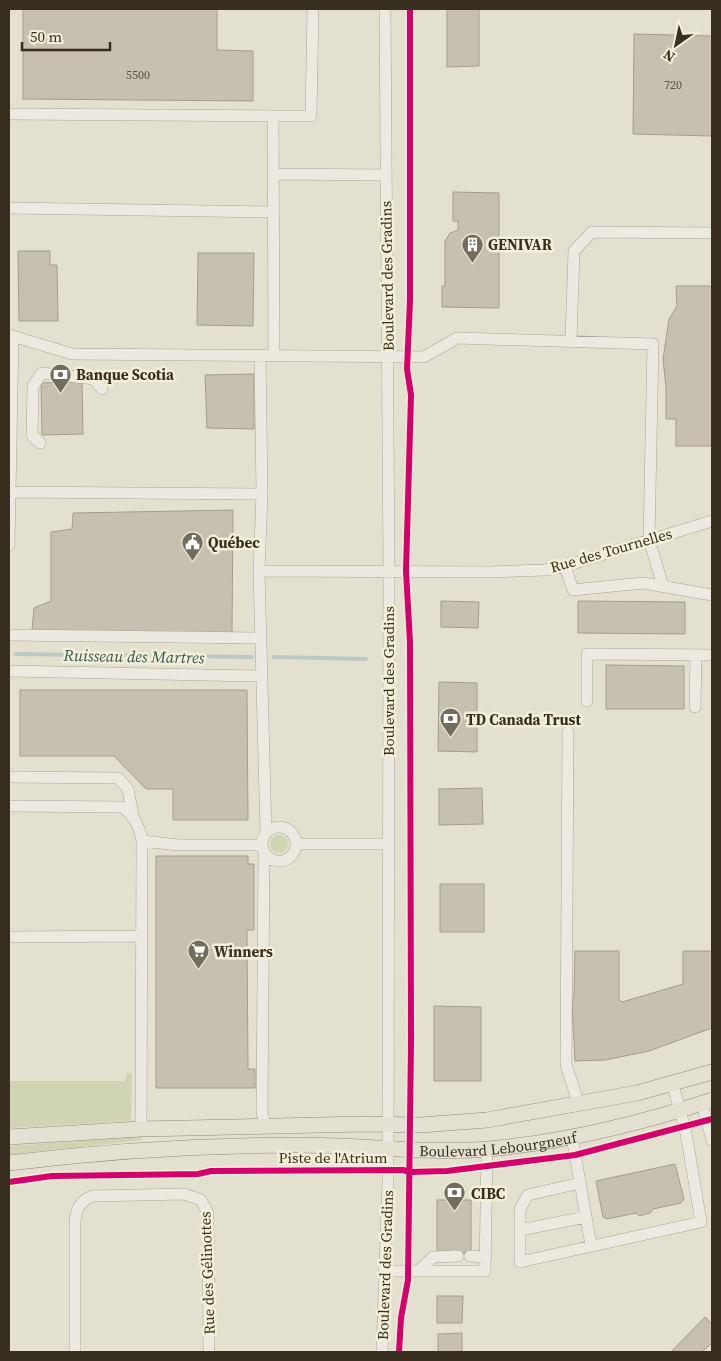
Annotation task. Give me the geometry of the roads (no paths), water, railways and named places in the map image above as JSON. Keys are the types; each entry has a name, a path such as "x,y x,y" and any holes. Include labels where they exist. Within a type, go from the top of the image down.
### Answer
{"main road":[{"name":"Boulevard Lebourgneuf","path":"9,1136 141,1129 429,1125 487,1120 673,1085 712,1072"},
{"name":"Boulevard Lebourgneuf","path":"9,1163 207,1146 300,1145 487,1149 572,1137 622,1127 707,1102"}],"street":[{"path":"9,114 312,116 313,9"},
{"name":"Boulevard des Gradins","path":"382,1352 388,1148 389,571 385,9"},
{"path":"274,116 272,212 274,356"},
{"path":"273,174 386,175"},
{"path":"9,208 272,212"},
{"path":"571,342 574,251 592,232 712,233"},
{"path":"9,545 11,336 72,354 424,357 456,338 653,344 649,540 663,586"},
{"path":"260,355 262,494 259,572 266,833 263,849 262,1112 265,1126"},
{"path":"40,443 32,435 33,386 42,373 94,379 102,388"},
{"path":"9,492 262,494"},
{"name":"Rue des Tournelles","path":"259,572 524,572 565,566 712,521"},
{"path":"565,566 573,590 643,583 712,595"},
{"path":"9,635 261,638"},
{"path":"587,701 587,654 712,655"},
{"path":"695,707 696,655"},
{"path":"9,671 262,676"},
{"path":"568,732 566,1066 579,1104"},
{"path":"9,776 118,778 128,790 133,815"},
{"path":"9,806 122,807 133,815 139,824 142,841 140,936 141,1129"},
{"path":"263,849 270,859 282,861 292,856 296,844 293,835 282,828 276,828 266,833"},
{"path":"142,841 179,845 263,849"},
{"path":"296,844 388,844"},
{"path":"9,937 140,936"},
{"path":"580,1183 528,1195 520,1209 520,1262 701,1222 686,1133 673,1085"},
{"path":"707,1102 712,1140"},
{"path":"572,1137 591,1245"},
{"path":"384,1271 486,1271 487,1149"},
{"name":"Rue des Gélinottes","path":"76,1352 75,1223 76,1211 82,1201 92,1196 184,1194 201,1200 208,1213 208,1352"},
{"path":"520,1230 586,1217"},
{"path":"418,1271 433,1257 458,1256"},
{"path":"470,1256 486,1257"}],"waterway":[{"name":"Ruisseau des Martres","path":"16,654 252,657"},
{"name":"Ruisseau des Martres","path":"274,657 366,659"}],"place":[{"name":"GENIVAR","path":"472,263"},
{"name":"Banque Scotia","path":"60,393"},
{"name":"Québec","path":"192,561"},
{"name":"TD Canada Trust","path":"450,738"},
{"name":"Winners","path":"198,970"},
{"name":"CIBC","path":"455,1212"}]}
